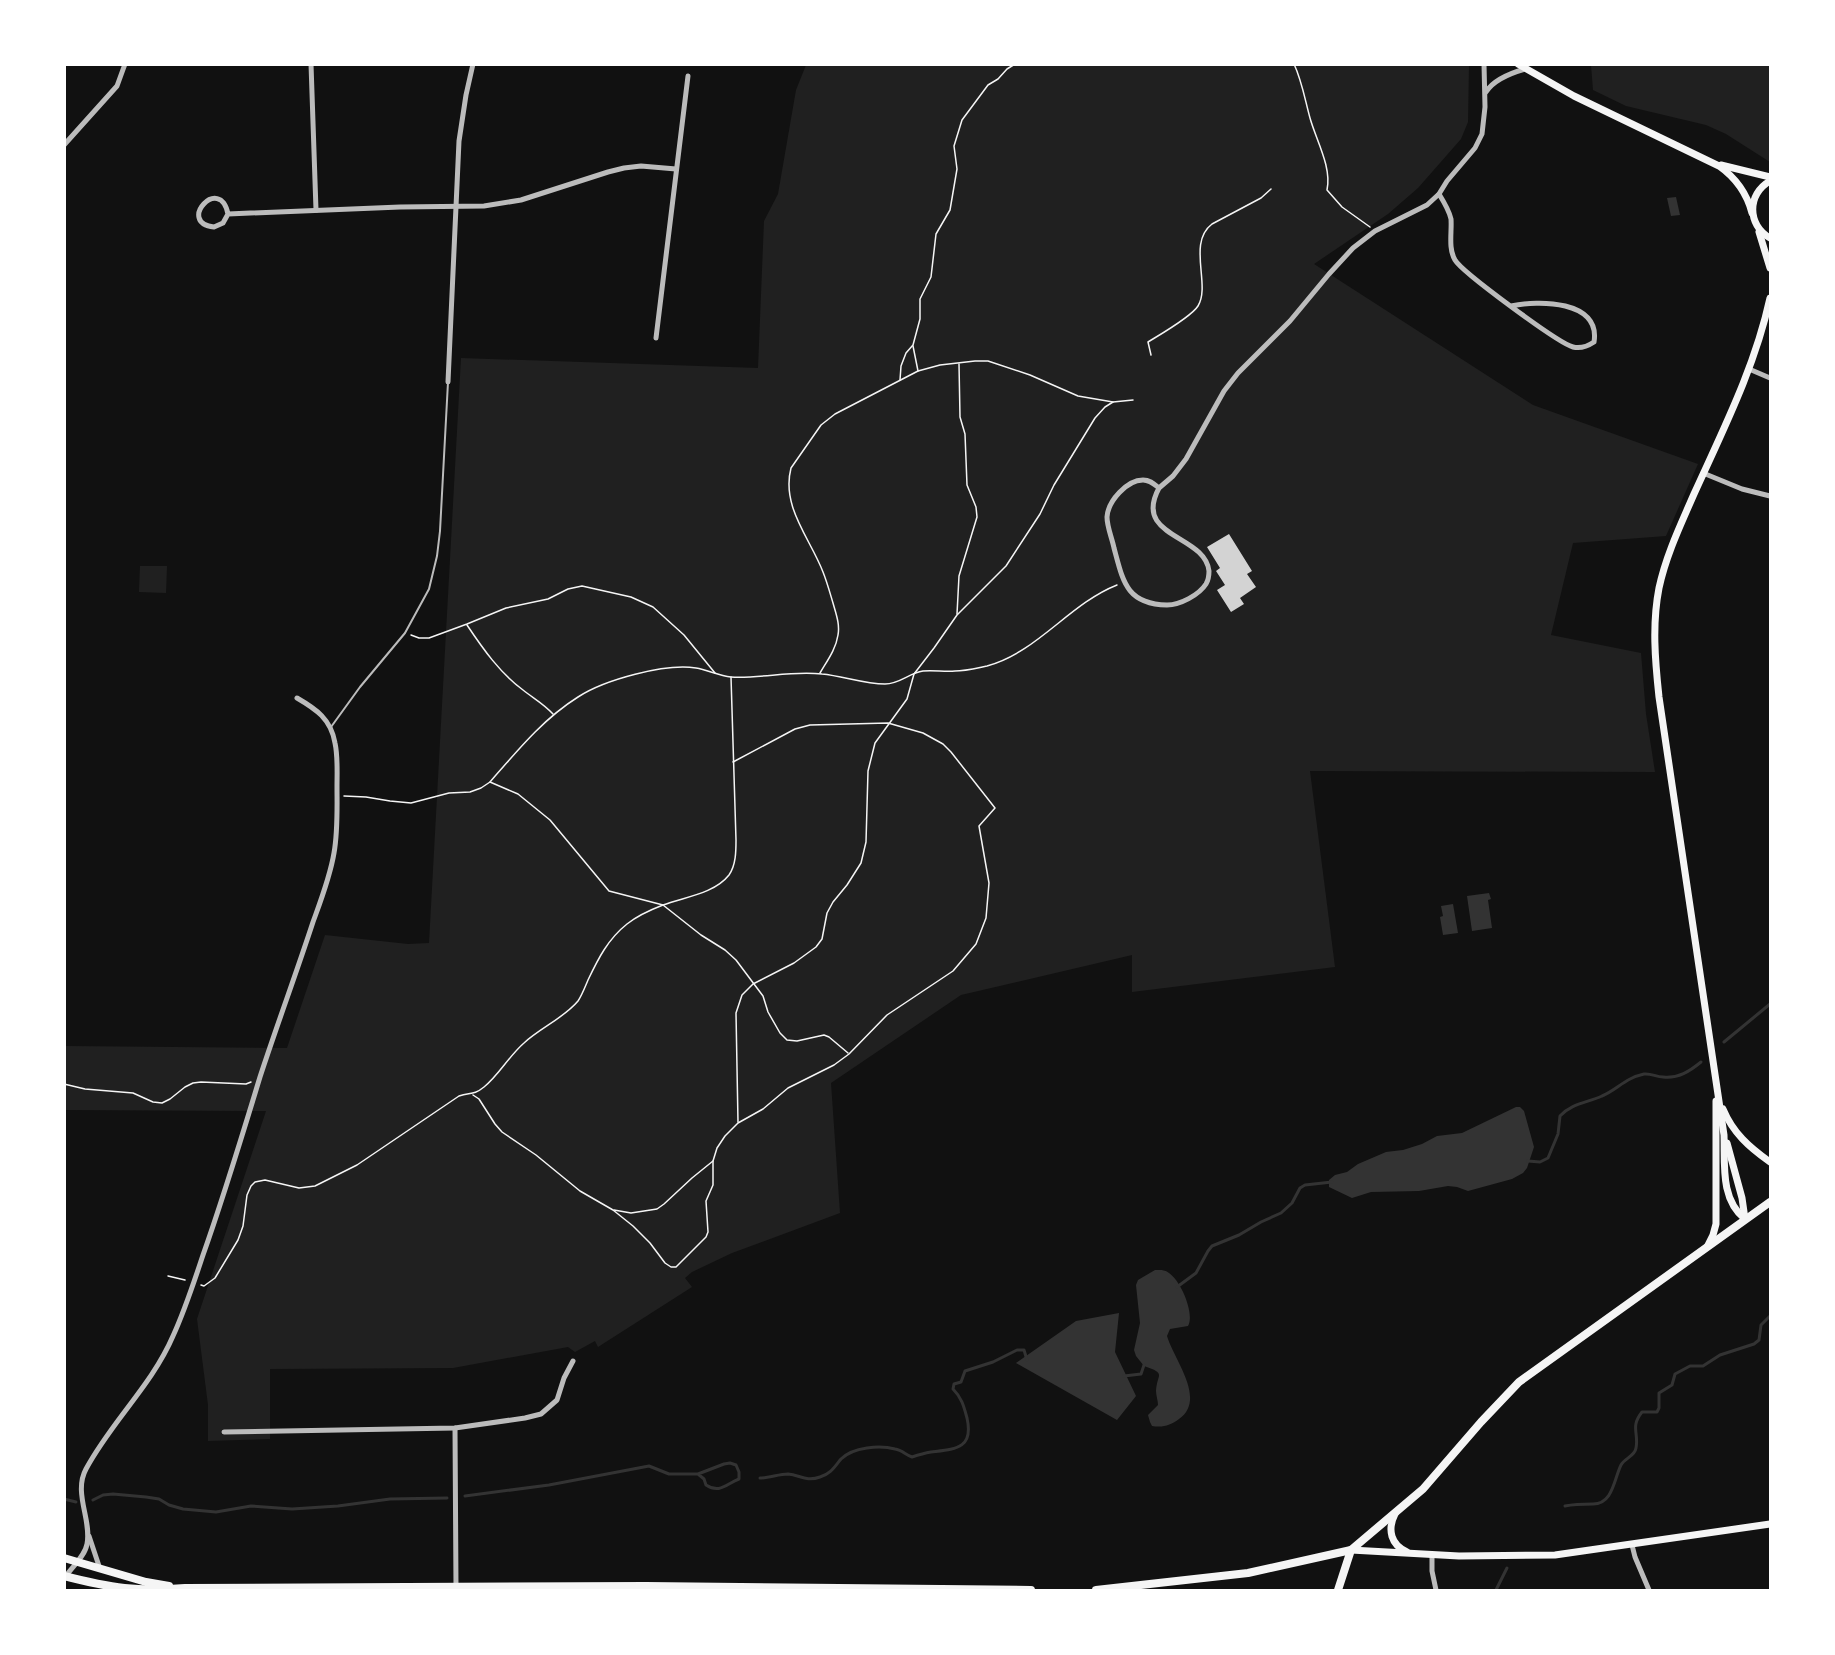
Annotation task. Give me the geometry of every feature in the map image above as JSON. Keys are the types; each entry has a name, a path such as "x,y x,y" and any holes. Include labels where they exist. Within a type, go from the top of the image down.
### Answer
{"main road":[{"path":"1518,64 1574,96 1725,170 1740,187 1752,213 1766,248 1770,268"},
{"path":"1713,163 1770,179 1756,195 1752,213"},
{"path":"1757,227 1770,238"},
{"path":"1745,1219 1733,1206 1728,1192 1719,1096 1659,697 1654,650 1657,600 1664,568 1749,369 1766,319 1770,298"},
{"path":"1708,1245 1716,1224 1716,1077"},
{"path":"1719,1096 1725,1114 1739,1137 1770,1162"},
{"path":"1724,1135 1742,1198 1745,1219"},
{"path":"1338,1590 1351,1550 1429,1483 1519,1382 1770,1202"},
{"path":"1395,1514 1391,1526 1392,1538 1399,1547 1410,1554"},
{"path":"1096,1590 1248,1573 1351,1550 1459,1556 1555,1555 1770,1524"},
{"path":"64,1558 146,1582 186,1588"},
{"path":"65,1576 135,1590 456,1587 1031,1590"}],"street":[{"path":"64,145 117,86 125,64"},
{"path":"310,64 316,210"},
{"path":"448,382 460,129 473,64"},
{"path":"1159,488 1151,482 1142,480 1132,483 1115,498 1109,507 1108,526 1124,582 1130,591 1141,599 1155,604 1172,604 1198,593 1205,586 1209,577 1209,567 1195,548 1161,526 1153,506 1154,496 1186,459 1224,391 1238,373 1290,321 1329,274 1353,248 1375,231 1427,204 1439,194 1475,148 1482,134 1484,118 1484,64"},
{"path":"1485,94 1489,87 1497,81 1525,69"},
{"path":"656,338 688,76"},
{"path":"228,214 484,206 521,200 624,168 641,166 676,170"},
{"path":"1439,194 1450,218 1451,246 1455,260 1463,270 1511,306 1571,346 1580,348 1594,342 1593,325 1578,310 1564,305 1537,303 1511,306"},
{"path":"216,199 225,205 228,214 224,223 214,227 205,225 199,213 205,202 216,199"},
{"path":"1749,369 1770,378"},
{"path":"1703,473 1742,489 1770,496"},
{"path":"100,1569 88,1531 82,1501 85,1471 115,1423 152,1376 173,1336 194,1283 276,1028 331,868 337,795 335,742 331,727 324,716 297,698"},
{"path":"224,1432 455,1428 525,1418 541,1414 557,1400 564,1378 573,1361"},
{"path":"455,1428 456,1587"},
{"path":"65,1576 83,1555 87,1545 88,1531"},
{"path":"1632,1545 1649,1590"},
{"path":"1432,1555 1432,1571 1436,1590"}],"lane":[{"path":"331,727 360,687 405,633 429,589 438,550 448,382"}],"path":[{"path":"900,380 901,366 906,353 913,345 921,319 920,299 931,278 936,234 950,210 957,169 954,146 962,120 988,85 1015,64"},
{"path":"1040,64 1054,64"},
{"path":"1294,64 1324,160 1327,190 1342,207 1375,231"},
{"path":"1151,354 1148,342 1192,312 1199,304 1202,294 1200,260 1205,229 1261,198 1271,189"},
{"path":"913,345 918,371"},
{"path":"820,674 835,646 839,634 838,621 823,571 798,524 791,500 789,476 791,468 821,425 835,414 918,371 959,363 988,361 1030,375 1077,396 1113,402 1133,400"},
{"path":"957,615 959,576 977,517 976,507 967,485 965,434 960,417 959,363"},
{"path":"738,1123 736,1014 742,995 753,984 794,963 816,947 822,939 833,902 848,885 861,863 866,842 868,771 875,743 907,699 914,674 957,615 1006,566 1040,514 1053,485 1095,418 1113,402"},
{"path":"337,795 411,803 449,793 470,792 481,788 490,782 535,731 579,696 607,683 641,674 672,668 696,668 731,677 820,674 883,684 926,671 955,671 987,666 1014,655 1039,639 1086,600 1124,582"},
{"path":"405,633 419,638 429,638 506,608 548,599 568,589 582,586 631,597 653,607 684,635 715,674"},
{"path":"467,624 493,662 522,690 554,714"},
{"path":"473,1095 490,1082 511,1055 526,1041 571,1008 579,999 598,957 614,936 627,924 663,905 709,889 729,874 733,866 736,840 731,677"},
{"path":"168,1276 204,1286 215,1278 238,1240 243,1226 247,1195 250,1186 255,1182 265,1180 298,1188 315,1186 357,1165 459,1096 466,1094 479,1099 502,1132 536,1155 580,1191 613,1210 650,1243 665,1263 676,1267 706,1237 708,1232 705,1208 713,1185 713,1161 717,1148 725,1136 738,1123 763,1109 788,1088 834,1065 849,1054 887,1015 953,971 976,944 986,918 989,883 979,826 995,808 943,744 923,733 888,723 810,725 795,729 733,762"},
{"path":"490,782 518,794 550,820 609,891 663,905 725,950 736,960 763,996 768,1012 780,1033 787,1040 797,1041 824,1035 849,1054"},
{"path":"64,1084 85,1089 133,1093 153,1102 162,1103 193,1083 246,1084 260,1078"},
{"path":"613,1210 631,1214 657,1209 713,1161"}],"shaded area":[{"path":"806,65 1469,65 1468,122 1461,139 1418,188 1388,214 1314,264 1533,405 1698,464 1666,536 1573,543 1551,635 1641,653 1646,714 1655,772 1310,771 1335,967 1132,992 1132,955 961,995 831,1083 840,1213 732,1253 692,1272 685,1278 692,1287 598,1347 595,1341 575,1352 568,1347 453,1368 270,1369 270,1439 208,1441 208,1405 197,1319 266,1111 65,1110 65,1046 287,1048 325,935 408,944 429,943 461,358 758,368 764,221 778,194 796,90"},
{"path":"1591,65 1770,65 1770,162 1726,134 1706,125 1626,106 1593,90"},
{"path":"1676,197 1680,215 1671,216 1667,198"},
{"path":"140,566 167,566 166,593 139,592"},
{"path":"1489,893 1492,928 1472,931 1467,896"},
{"path":"1453,904 1458,933 1443,935 1441,906"},
{"path":"1516,1107 1524,1111 1534,1147 1527,1168 1512,1179 1468,1191 1448,1186 1419,1191 1371,1192 1352,1198 1329,1187 1329,1180 1335,1175 1347,1172 1358,1164 1386,1152 1403,1150 1437,1136 1462,1133"},
{"path":"1155,1270 1165,1271 1174,1277 1186,1298 1190,1314 1188,1326 1170,1329 1167,1336 1186,1379 1190,1401 1187,1411 1179,1419 1160,1427 1152,1426 1148,1415 1158,1405 1156,1391 1159,1375 1156,1371 1144,1366 1134,1350 1140,1323 1136,1285 1138,1280"},
{"path":"1119,1313 1115,1352 1136,1396 1117,1420 1016,1363 1076,1321"}],"building":[{"path":"1229,534 1252,571 1247,574 1256,587 1240,598 1244,604 1231,612 1217,590 1225,585 1216,571 1220,568 1207,547"}],"waterway":[{"path":"1724,1042 1770,1004"},
{"path":"1528,1161 1540,1162 1548,1158 1558,1134 1560,1116 1570,1108 1607,1093 1637,1076 1647,1074 1660,1077 1679,1076 1701,1062"},
{"path":"1177,1287 1196,1273 1212,1246 1281,1213 1292,1203 1300,1188 1305,1185 1332,1182"},
{"path":"1565,1506 1600,1503 1605,1500 1612,1490 1621,1465 1635,1451 1638,1417 1642,1412 1657,1412 1659,1393 1672,1385 1675,1374 1690,1366 1703,1366 1720,1355 1754,1344 1759,1340 1761,1325 1770,1316"},
{"path":"760,1478 788,1474 807,1479 824,1476 846,1455 867,1448 895,1449 912,1457 961,1446 968,1436 967,1418 959,1396 953,1389 954,1384 961,1382 965,1371 993,1362 1017,1350 1024,1350 1027,1360"},
{"path":"1124,1376 1141,1374 1144,1365"},
{"path":"465,1496 549,1485 649,1466 669,1474 698,1474 730,1463 736,1465 739,1479 715,1489 706,1485 704,1479 698,1474"},
{"path":"93,1500 103,1495 113,1494 146,1497 159,1499 183,1509 216,1512 251,1506 292,1509 390,1499 447,1498"},
{"path":"64,1499 76,1502"},
{"path":"1496,1590 1507,1568"}]}
